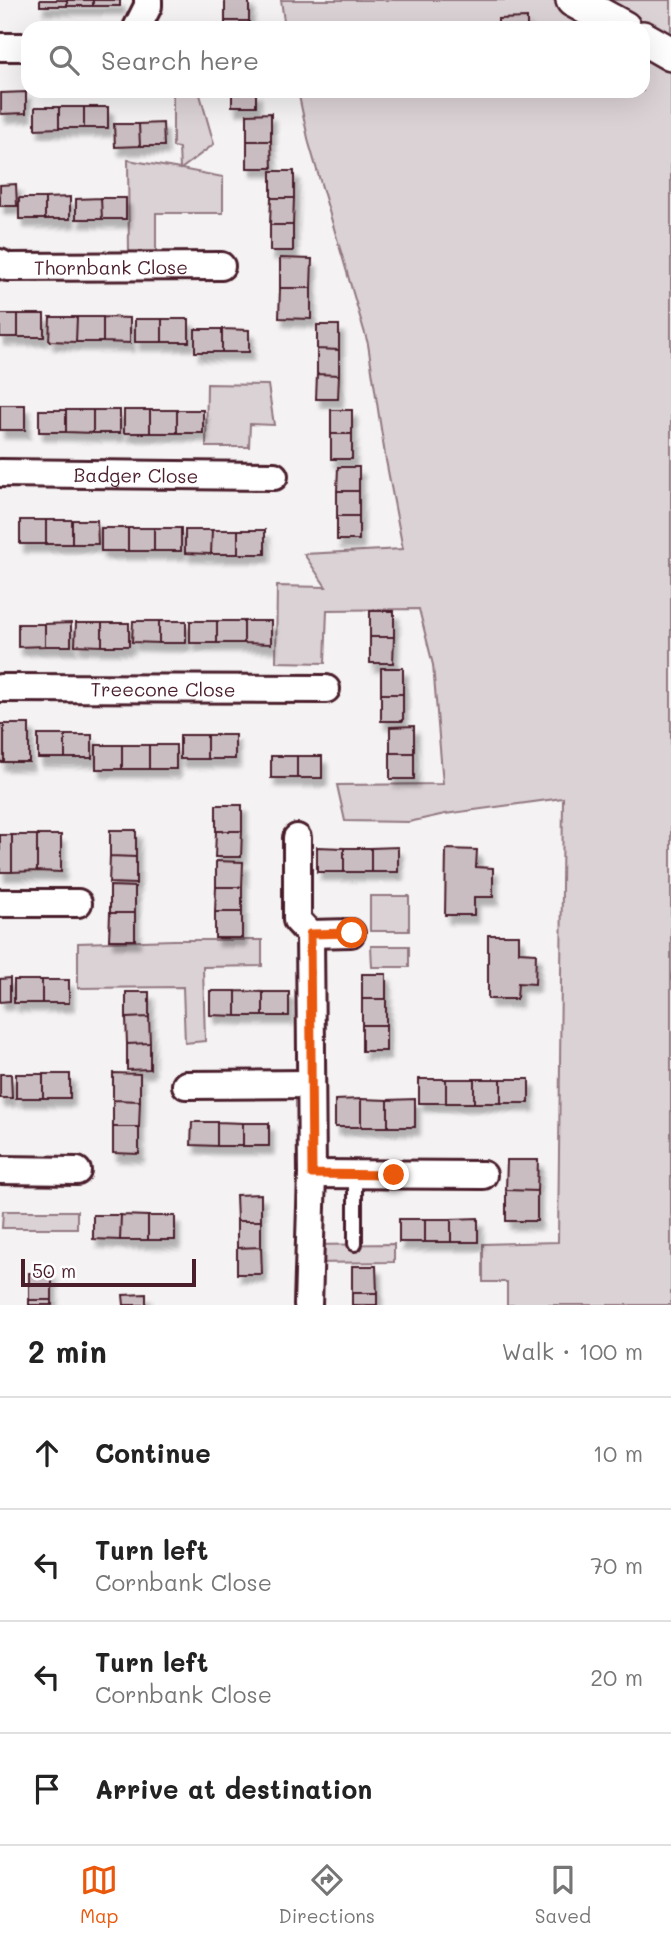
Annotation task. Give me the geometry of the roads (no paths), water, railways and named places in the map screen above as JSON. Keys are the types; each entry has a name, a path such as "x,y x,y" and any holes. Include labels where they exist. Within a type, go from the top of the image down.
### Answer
{"street":[{"path":"140,21 148,0"},
{"path":"573,0 608,21"},
{"path":"650,42 671,54"},
{"path":"0,47 21,47"},
{"name":"Thornbank Close","path":"0,263 7,267 221,266"},
{"name":"Badger Close","path":"0,473 274,475"},
{"name":"Treecone Close","path":"0,688 326,689"},
{"path":"297,838 297,920 310,934 312,1174 308,1305"},
{"path":"0,903 78,903"},
{"path":"310,934 352,933"},
{"path":"186,1085 311,1084"},
{"path":"0,1170 77,1171"},
{"path":"312,1174 483,1175"}],"lane":[{"path":"355,1175 355,1244"}]}
